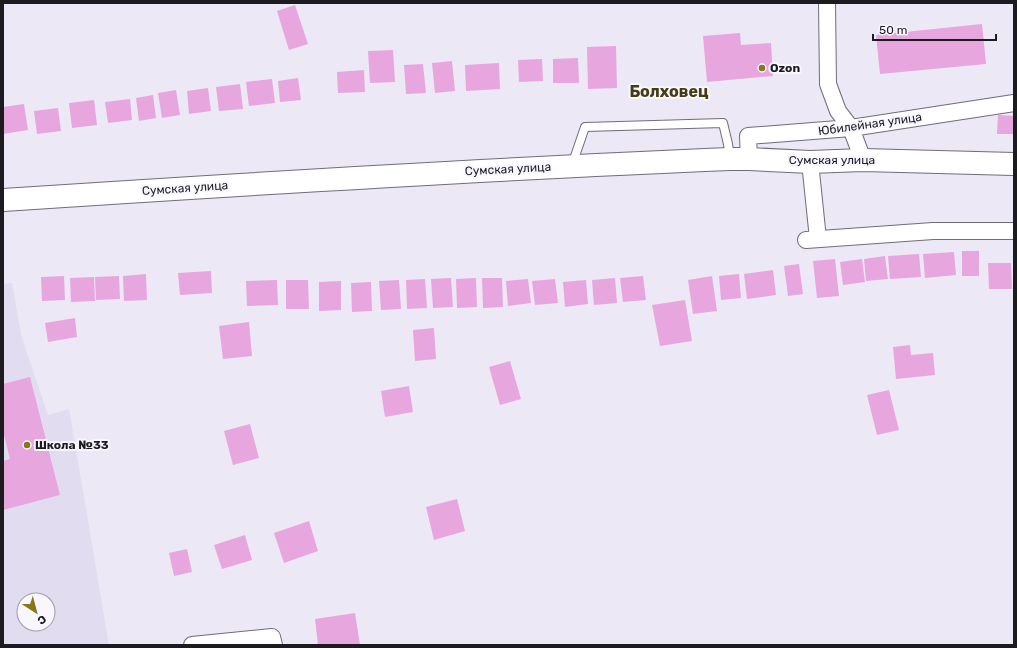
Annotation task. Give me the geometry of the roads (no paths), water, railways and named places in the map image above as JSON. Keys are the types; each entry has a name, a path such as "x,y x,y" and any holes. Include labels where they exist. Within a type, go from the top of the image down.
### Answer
{"main road":[{"name":"Сумская улица","path":"3,200 316,180 572,166 739,159 810,162 863,160 1014,164"}],"street":[{"path":"827,3 828,84 838,111 851,128 863,160"},
{"name":"Юбилейная улица","path":"739,159 748,136 851,128 1014,103"},
{"path":"810,162 812,240 933,231 1014,231"},
{"path":"192,645 272,637 274,645"}],"lane":[{"path":"572,166 585,127 723,123 728,144 739,159"}],"place":[{"name":"Ozon","path":"762,68"},
{"name":"Школа №33","path":"27,445"}],"district":[{"name":"Болховец","path":"669,91"}]}
